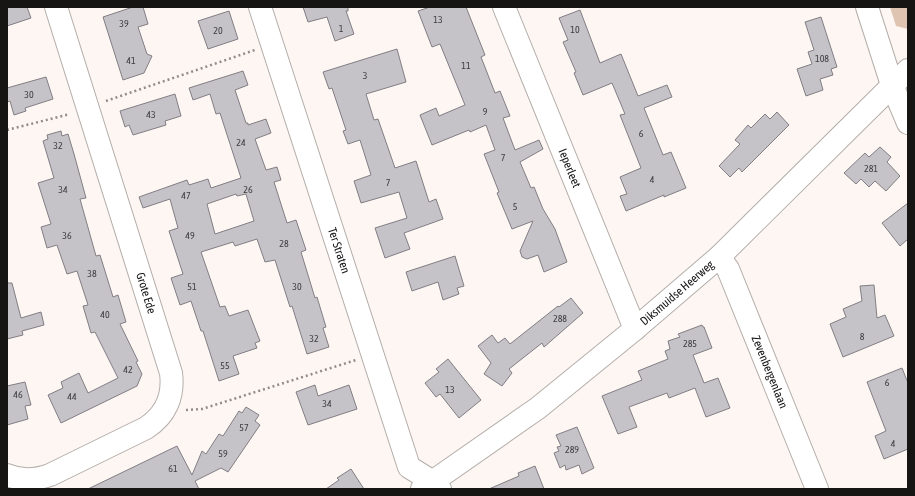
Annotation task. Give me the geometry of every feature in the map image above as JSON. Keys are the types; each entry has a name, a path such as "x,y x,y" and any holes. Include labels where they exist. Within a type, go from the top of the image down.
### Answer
{"street":[{"name":"Grote Ede","path":"7,475 26,479 50,476 146,428 155,422 164,411 172,389 171,373 56,7"},
{"name":"Ter Straten","path":"260,7 409,467 432,487"},
{"name":"Ieperleet","path":"504,7 635,330"},
{"path":"867,7 892,85 908,123"},
{"name":"Diksmuidse Heerweg","path":"432,487 538,408 635,330 719,257 908,70"},
{"name":"Zevenbergenlaan","path":"719,257 728,269 817,489"}],"path":[{"path":"7,130 89,109 103,102 272,44"},
{"path":"164,411 202,409 373,355"}],"shaded area":[{"path":"890,7 908,7 908,29 896,26"}],"building":[{"path":"7,7 27,7 31,18 7,26"},
{"path":"133,7 143,7 148,24 138,27 147,54 152,56 144,73 123,80 103,17"},
{"path":"303,7 348,7 348,11 346,11 354,34 335,41 327,17 308,22"},
{"path":"430,7 466,7 485,55 481,57 495,93 500,91 510,116 503,118 515,150 539,140 543,149 520,162 531,188 534,187 543,209 555,229 567,262 544,272 538,255 527,259 522,257 520,251 533,221 512,229 497,193 499,192 484,154 495,150 486,125 470,132 469,130 432,145 420,115 436,108 439,116 465,105 440,44 432,47 418,11"},
{"path":"580,10 600,63 621,54 638,96 667,85 672,97 644,108 663,155 671,152 686,188 664,197 664,195 626,211 620,196 627,194 620,177 641,168 620,115 625,114 612,83 583,95 574,73 576,72 563,42 568,40 559,18"},
{"path":"229,11 238,39 208,49 198,21"},
{"path":"821,17 837,67 831,69 833,75 820,79 823,90 806,96 797,69 812,64 808,52 814,50 805,22"},
{"path":"397,49 406,82 366,94 374,120 378,119 395,168 416,161 429,202 436,199 443,219 404,233 410,249 385,258 375,228 407,218 399,192 361,203 354,181 371,175 360,140 348,144 343,131 346,130 332,88 329,89 323,72"},
{"path":"243,71 248,85 235,90 248,125 266,119 271,133 255,139 266,170 277,167 281,180 274,182 287,223 296,220 306,250 301,252 315,298 317,297 326,327 323,328 329,347 307,354 292,306 290,307 275,260 265,262 257,239 235,246 233,242 201,252 220,307 225,306 229,316 248,310 260,341 255,343 257,348 233,356 239,374 219,381 203,331 201,331 191,301 180,305 171,278 183,274 169,231 178,228 170,199 143,208 139,197 187,180 189,185 208,179 211,188 241,178 220,113 216,114 210,94 193,100 189,88","holes":["236,194 237,196 246,194 254,221 215,234 207,204"]},
{"path":"46,77 53,99 25,108 26,111 14,115 10,101 7,102 7,88"},
{"path":"175,94 181,116 165,121 166,125 133,135 129,125 125,127 120,111"},
{"path":"777,112 789,125 742,172 739,168 730,177 719,166 740,144 735,140 748,125 751,128 765,114 770,119"},
{"path":"61,131 62,136 68,134 74,154 86,198 80,199 96,256 100,255 113,297 118,295 126,322 120,324 138,361 136,362 142,374 137,386 61,423 48,395 63,388 61,382 79,373 88,393 118,378 95,332 91,333 83,306 88,305 77,271 67,274 57,245 47,248 41,227 51,224 38,183 54,178 43,141 48,139 47,135"},
{"path":"880,147 891,157 887,162 900,176 886,191 875,181 869,187 861,179 856,184 844,173 865,153 869,157"},
{"path":"908,203 908,239 900,246 882,223"},
{"path":"455,256 464,286 457,288 459,294 443,300 438,282 412,291 406,272"},
{"path":"7,283 12,283 21,318 41,312 44,325 22,331 23,335 7,339"},
{"path":"874,285 877,318 885,315 894,336 843,357 830,324 846,317 843,309 862,301 860,286"},
{"path":"571,298 583,313 544,347 542,343 509,369 512,373 502,386 484,374 491,363 478,346 492,335 498,343 505,338 510,344 558,306 559,307"},
{"path":"702,325 712,348 693,355 704,383 718,378 730,408 706,417 695,388 669,398 667,393 629,407 637,427 618,434 602,396 642,380 638,371 668,359 665,351 670,349 668,341 680,337 678,334"},
{"path":"448,359 481,400 459,418 440,394 436,397 425,383 439,372 436,369"},
{"path":"902,368 908,383 908,449 884,459 875,436 886,431 867,382"},
{"path":"25,382 31,405 25,406 28,419 7,425 7,386"},
{"path":"315,385 318,396 349,385 357,409 308,425 296,392"},
{"path":"246,407 259,415 255,421 260,425 228,472 221,468 195,481 199,489 88,489 177,446 192,475 202,451 206,454 219,434 223,436 239,411 242,413"},
{"path":"577,427 594,468 582,474 579,465 566,470 565,465 560,468 554,453 559,451 557,447 561,446 556,435"},
{"path":"535,466 544,489 489,489 519,476 518,473"},
{"path":"351,469 364,489 326,489 339,480 337,478"}]}
